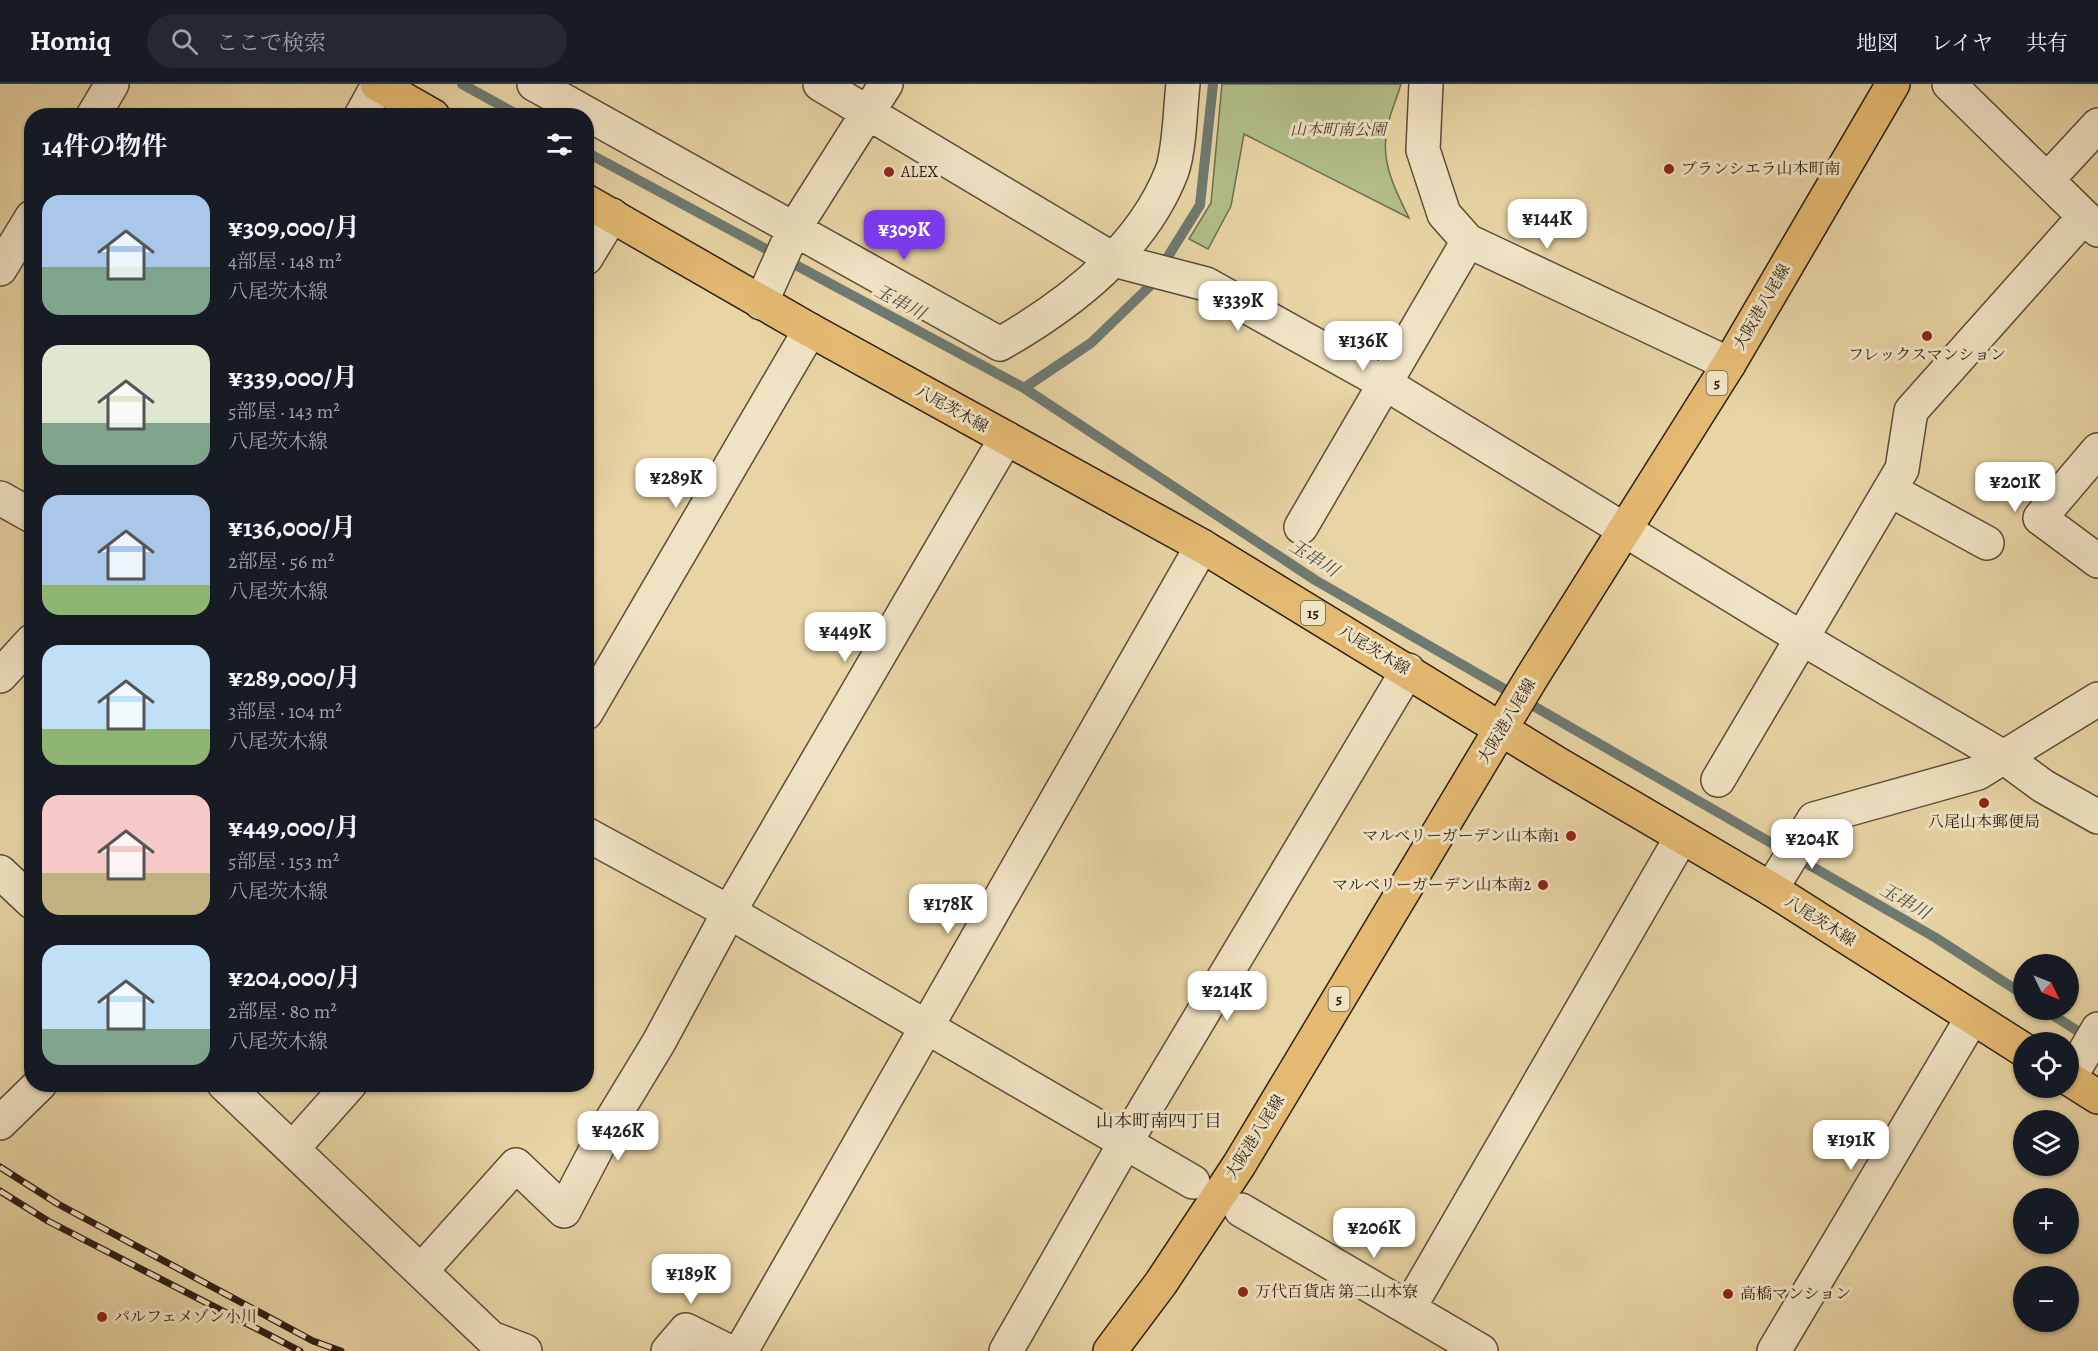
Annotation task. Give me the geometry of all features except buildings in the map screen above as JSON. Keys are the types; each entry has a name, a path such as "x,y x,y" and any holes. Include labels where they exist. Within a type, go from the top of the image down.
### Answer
{"main road":[{"path":"377,84 419,108"},
{"name":"大阪港八尾線","path":"1110,1351 1161,1283 1239,1165 1532,677 1729,364 1893,84"},
{"name":"八尾茨木線","path":"599,208 761,303 1202,546 1408,670 1507,720 1681,838 1774,883 1972,1018 2013,1043"},
{"path":"2079,1085 2098,1097"}],"street":[{"path":"98,108 112,84"},
{"path":"365,108 377,84"},
{"path":"534,84 571,108"},
{"path":"820,84 1114,260 1206,284 1386,384 1803,639 2005,758 2043,786 2098,817"},
{"path":"761,303 786,248 886,84"},
{"path":"594,123 786,248 1000,344 1046,318 1114,260 1157,203 1173,168 1183,84"},
{"path":"1426,84 1423,150 1444,213 1468,241 1729,364"},
{"path":"1718,780 1902,469 1911,411 2091,224 1949,84"},
{"path":"2047,180 2098,125"},
{"path":"594,227 599,208"},
{"path":"0,269 24,230"},
{"path":"1301,527 1468,241"},
{"path":"594,699 810,330"},
{"path":"420,1270 516,1165 564,1211 611,1121 659,1042 729,912 1006,438"},
{"path":"2098,450 2040,519 2098,561"},
{"path":"1890,490 1987,543"},
{"path":"0,498 24,512"},
{"path":"741,1351 925,1026 1202,546"},
{"path":"0,676 24,650"},
{"path":"1006,1351 1125,1143 1408,670"},
{"path":"1774,883 1814,819 1978,773 2098,699"},
{"path":"594,838 729,912 1193,1182"},
{"path":"1409,1308 1681,838"},
{"path":"0,872 24,894"},
{"path":"1774,1351 1972,1018"},
{"path":"2079,1062 2098,1029"},
{"path":"0,1123 32,1092"},
{"path":"233,1092 491,1338 525,1351"},
{"path":"293,1148 343,1092"},
{"path":"1241,1210 1481,1351"},
{"path":"668,1351 686,1330 728,1351"}],"green space":[{"name":"山本町南公園","path":"1222,84 1401,84 1388,124 1385,149 1393,184 1409,218 1244,134 1231,206 1208,249 1189,239 1211,203"}],"waterway":[{"name":"玉串川","path":"462,84 506,108"},
{"path":"1024,388 1091,343 1149,287 1200,205 1213,84"},
{"name":"玉串川","path":"594,156 1024,388 1315,580 1936,938 2013,988"},
{"name":"玉串川","path":"2061,1020 2090,1039"}],"railway":[{"path":"0,1167 58,1204 313,1341 341,1351"},
{"path":"0,1191 48,1221 300,1351"}],"place":[{"name":"ブランシエラ山本町南","path":"1669,169"},
{"name":"ALEX","path":"889,172"},
{"name":"フレックスマンション","path":"1927,336"},
{"name":"八尾山本郵便局","path":"1984,803"},
{"name":"マルベリーガーデン山本南1","path":"1571,836"},
{"name":"マルベリーガーデン山本南2","path":"1543,885"},
{"name":"万代百貨店 第二山本寮","path":"1243,1292"},
{"name":"高橋マンション","path":"1728,1294"},
{"name":"パルフェメゾン小川","path":"102,1317"}],"district":[{"name":"山本町南四丁目","path":"1159,1121"}]}
